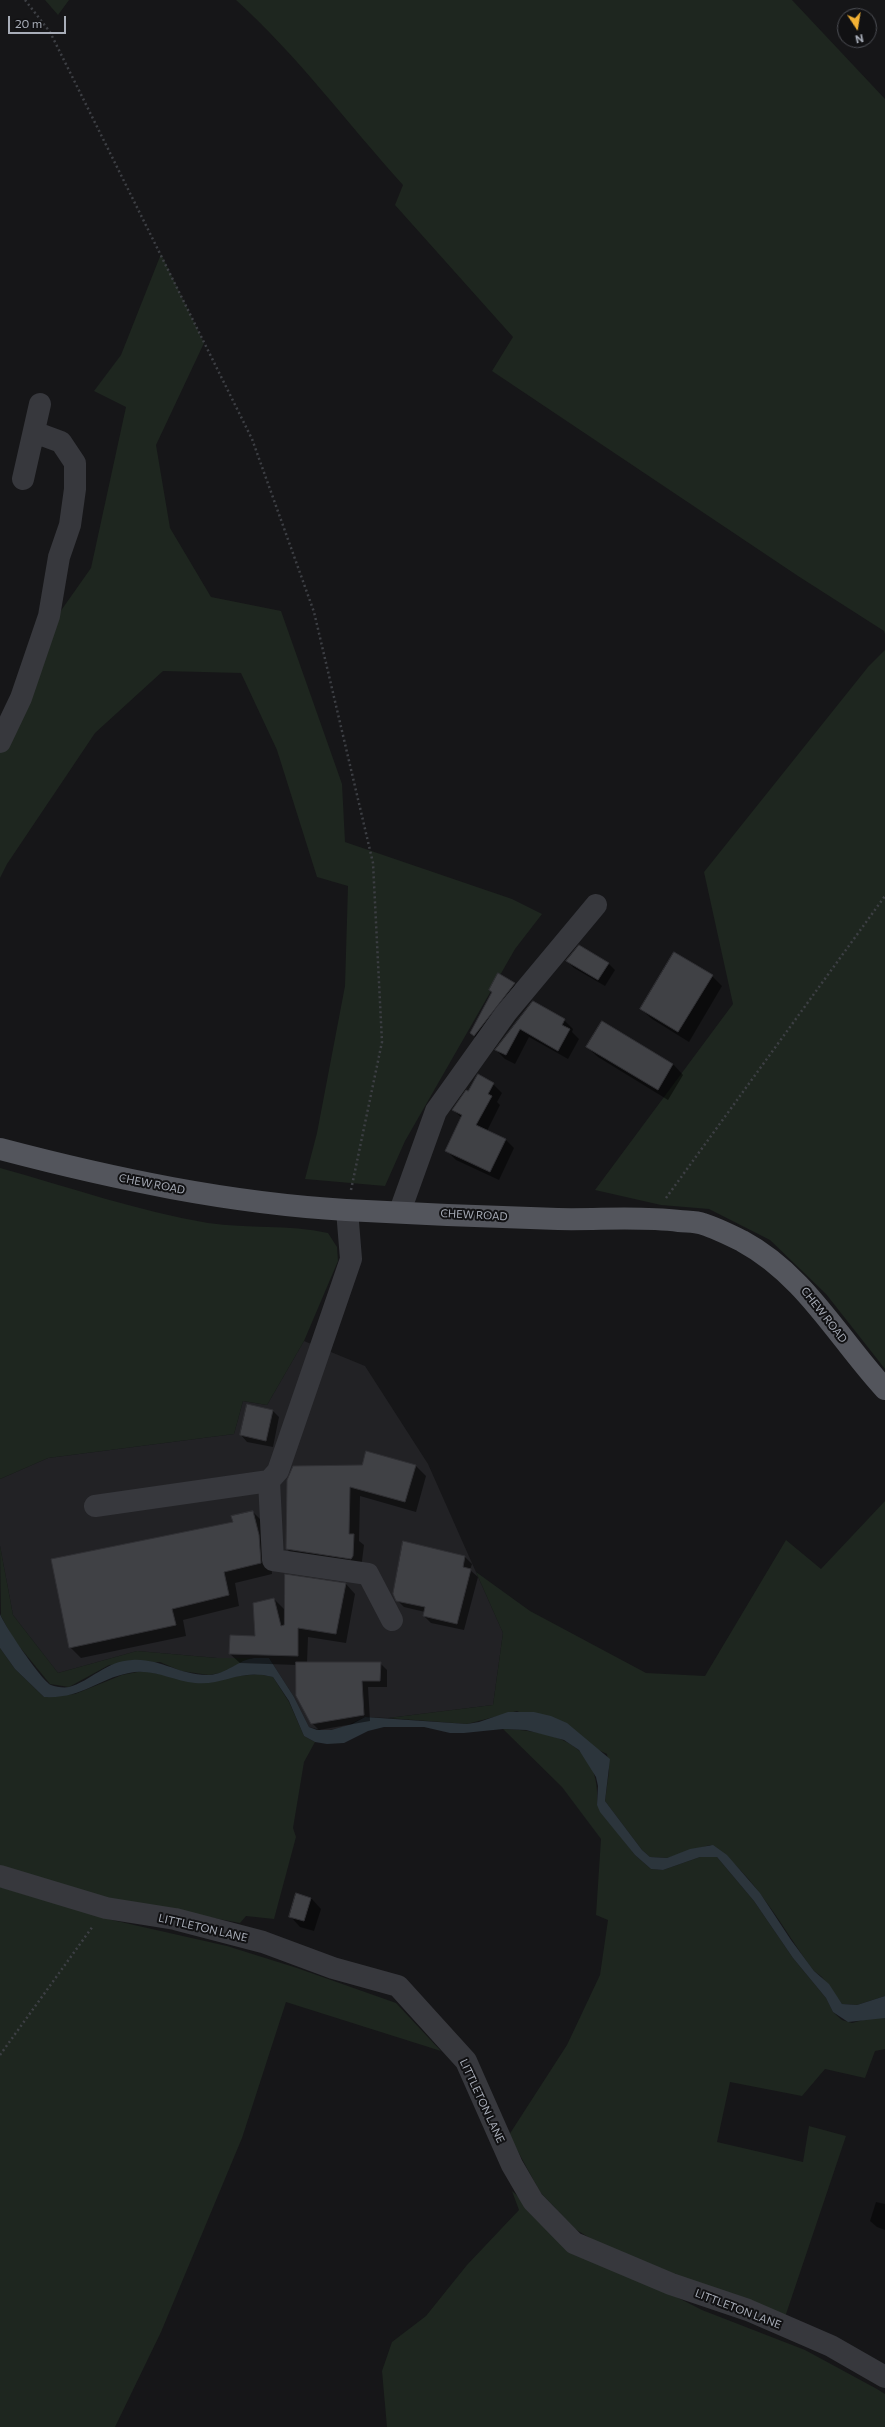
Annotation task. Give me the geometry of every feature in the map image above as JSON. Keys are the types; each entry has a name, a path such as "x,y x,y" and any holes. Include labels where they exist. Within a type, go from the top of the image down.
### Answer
{"main road":[{"name":"CHEW ROAD","path":"0,1150 175,1189 246,1202 347,1210 400,1211 560,1219 653,1218 702,1223 740,1240 765,1254 791,1275 814,1300 841,1337 885,1389"}],"street":[{"path":"23,479 40,404"},
{"path":"0,742 21,698 49,616 59,557 70,525 74,489 75,463 60,442 34,432"},
{"path":"400,1211 436,1111 506,1013 596,905"},
{"path":"95,1506 269,1481 278,1471 351,1259 347,1210"},
{"path":"269,1481 273,1560 368,1574 392,1620"},
{"name":"LITTLETON LANE","path":"0,1876 106,1908 175,1919 263,1942 333,1968 398,1986 466,2061 512,2165 534,2201 574,2243 671,2284 748,2310 831,2346 885,2377"}],"path":[{"path":"25,0 50,32 252,439 314,612 373,863 382,1042 347,1210"},
{"path":"653,1218 885,896"},
{"path":"0,2055 106,1908"}],"shaded area":[{"path":"45,0 69,0 58,15"},
{"path":"236,0 792,0 885,99 885,634 884,631 798,576 492,371 513,337 395,205 403,185 301,66"},
{"path":"161,254 204,343 156,445 170,528 211,597 281,611 342,784 345,842 512,899 542,914 515,949 405,1141 385,1186 305,1179 317,1133 345,986 348,886 317,877 277,750 241,673 163,671 95,733 7,864 0,878 0,731 41,639 91,568 126,407 94,391 121,355"},
{"path":"885,650 885,1369 826,1294 770,1240 709,1209 661,1205 595,1190 733,1004 704,872 868,667"},
{"path":"0,1168 129,1205 182,1218 223,1225 298,1228 328,1233 337,1247 338,1261 304,1341 267,1405 243,1401 234,1434 48,1458 0,1479"},
{"path":"304,1341 365,1366 428,1464 503,1633 493,1705 388,1718 365,1717 344,1727 325,1731 309,1727 294,1697 269,1658 217,1658 137,1651 58,1673 13,1615 0,1546 0,1479 48,1458 234,1434 243,1401 267,1405"},
{"path":"885,1501 885,1996 857,2005 842,2004 822,1977 814,1971 802,1955 755,1887 726,1857 710,1845 667,1858 650,1857 642,1850 605,1801 609,1771 607,1754 517,1711 467,1724 388,1718 493,1705 503,1633 476,1572 530,1611 646,1673 705,1676 786,1540 821,1569"},
{"path":"0,1546 13,1615 58,1673 137,1651 217,1658 252,1658 225,1672 209,1675 181,1671 160,1662 109,1665 69,1687 50,1684 14,1640 1,1616"},
{"path":"0,1614 32,1664 46,1681 51,1685 58,1687 69,1687 77,1684 106,1667 123,1661 142,1660 161,1664 189,1673 209,1675 221,1672 248,1659 269,1658 294,1697 309,1727 317,1730 331,1730 352,1724 365,1717 467,1724 479,1722 508,1712 534,1712 551,1716 567,1723 610,1759 605,1801 642,1850 650,1857 667,1858 690,1849 713,1845 727,1855 760,1893 791,1940 814,1971 829,1984 842,2004 857,2005 885,1996 885,2018 848,2022 833,2012 826,1998 793,1958 754,1901 717,1857 700,1857 663,1870 651,1869 635,1855 600,1812 597,1805 598,1786 596,1777 579,1750 564,1740 526,1730 503,1729 450,1733 424,1727 384,1727 368,1731 344,1743 327,1744 315,1742 304,1736 289,1701 273,1677 261,1675 241,1676 215,1682 195,1683 154,1673 138,1672 118,1676 69,1695 44,1697 15,1669 0,1648"},
{"path":"0,1648 15,1669 44,1697 75,1694 122,1675 143,1671 165,1675 230,1677 258,1674 273,1677 289,1702 304,1736 315,1742 304,1762 293,1828 296,1837 274,1919 246,1916 240,1923 107,1898 0,1866"},
{"path":"503,1729 540,1733 571,1744 583,1754 592,1767 596,1784 597,1805 635,1855 651,1869 663,1870 700,1857 717,1857 754,1901 793,1958 826,1998 833,2012 842,2020 852,2023 870,2018 885,2018 885,2049 875,2051 865,2078 825,2069 802,2096 730,2082 717,2142 803,2162 809,2126 846,2136 784,2320 608,2249 575,2229 540,2192 509,2135 567,2045 600,1975 608,1920 596,1915 601,1839 562,1787"},
{"path":"0,1887 112,1920 227,1946 297,1968 396,2003 441,2051 286,2002 242,2138 161,2332 115,2427 0,2427"},
{"path":"512,2191 529,2206 635,2276 702,2310 805,2350 885,2394 885,2427 387,2427 382,2371 392,2342 426,2316 467,2265 519,2210"}],"building":[{"path":"579,945 609,963 598,980 566,961"},
{"path":"674,952 713,975 678,1032 640,1009"},
{"path":"498,973 515,983 474,1036 470,1033 492,992 489,990"},
{"path":"533,1001 565,1019 562,1025 570,1029 558,1051 520,1029 506,1055 495,1050"},
{"path":"602,1021 673,1064 658,1090 586,1047"},
{"path":"478,1074 494,1083 488,1094 492,1096 476,1125 506,1139 490,1172 445,1151 462,1115 452,1110 466,1090 468,1091"},
{"path":"247,1404 273,1410 266,1441 240,1435"},
{"path":"366,1451 416,1465 405,1502 350,1487 349,1534 354,1534 353,1556 351,1559 286,1549 287,1480 293,1466 362,1465"},
{"path":"253,1511 259,1535 261,1563 224,1572 229,1595 172,1609 176,1625 69,1648 51,1559 233,1522 231,1516"},
{"path":"403,1541 465,1556 463,1567 471,1569 457,1624 423,1616 425,1607 396,1601 393,1594"},
{"path":"285,1574 346,1583 336,1634 298,1628 298,1656 229,1654 230,1635 255,1636 253,1603 274,1598 281,1626 284,1625"},
{"path":"296,1662 381,1662 380,1681 362,1681 364,1715 311,1724 296,1696"},
{"path":"296,1893 311,1898 304,1921 289,1917"}]}
